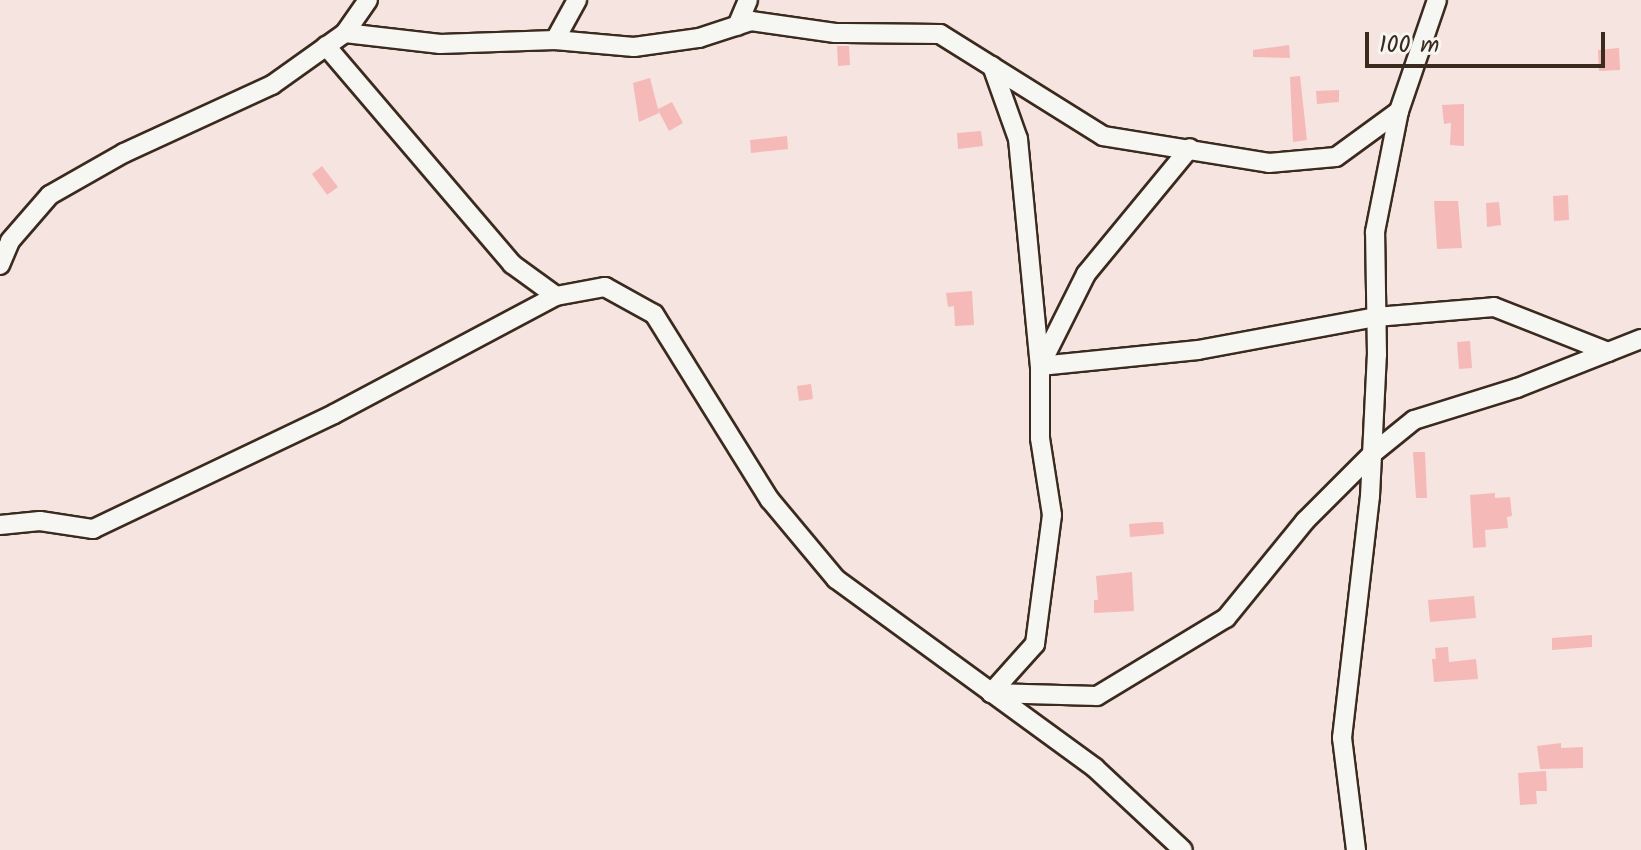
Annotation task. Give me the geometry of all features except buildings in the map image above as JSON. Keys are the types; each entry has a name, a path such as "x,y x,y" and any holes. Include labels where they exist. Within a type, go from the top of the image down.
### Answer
{"street":[{"path":"555,40 577,0"},
{"path":"737,26 748,0"},
{"path":"1356,850 1342,738 1372,454 1375,232 1399,111 1437,0"},
{"path":"0,265 18,230 50,195 197,117 246,100 345,33 368,1"},
{"path":"345,33 440,44 555,40 634,47 699,38 751,21 835,33 940,34 1103,136 1269,163 1336,157 1399,111"},
{"path":"326,46 512,264 556,296"},
{"path":"991,693 1035,644 1052,515 1040,438 1040,366 1018,139 992,66"},
{"path":"1040,366 1086,274 1190,148"},
{"path":"0,525 40,521 93,529 334,414 556,296 605,287 654,314 770,500 836,579 1095,768 1183,850"},
{"path":"1040,366 1198,350 1376,317 1494,307 1608,352"},
{"path":"991,693 1097,696 1226,618 1305,521 1372,454 1414,420 1517,388 1641,339"}]}
